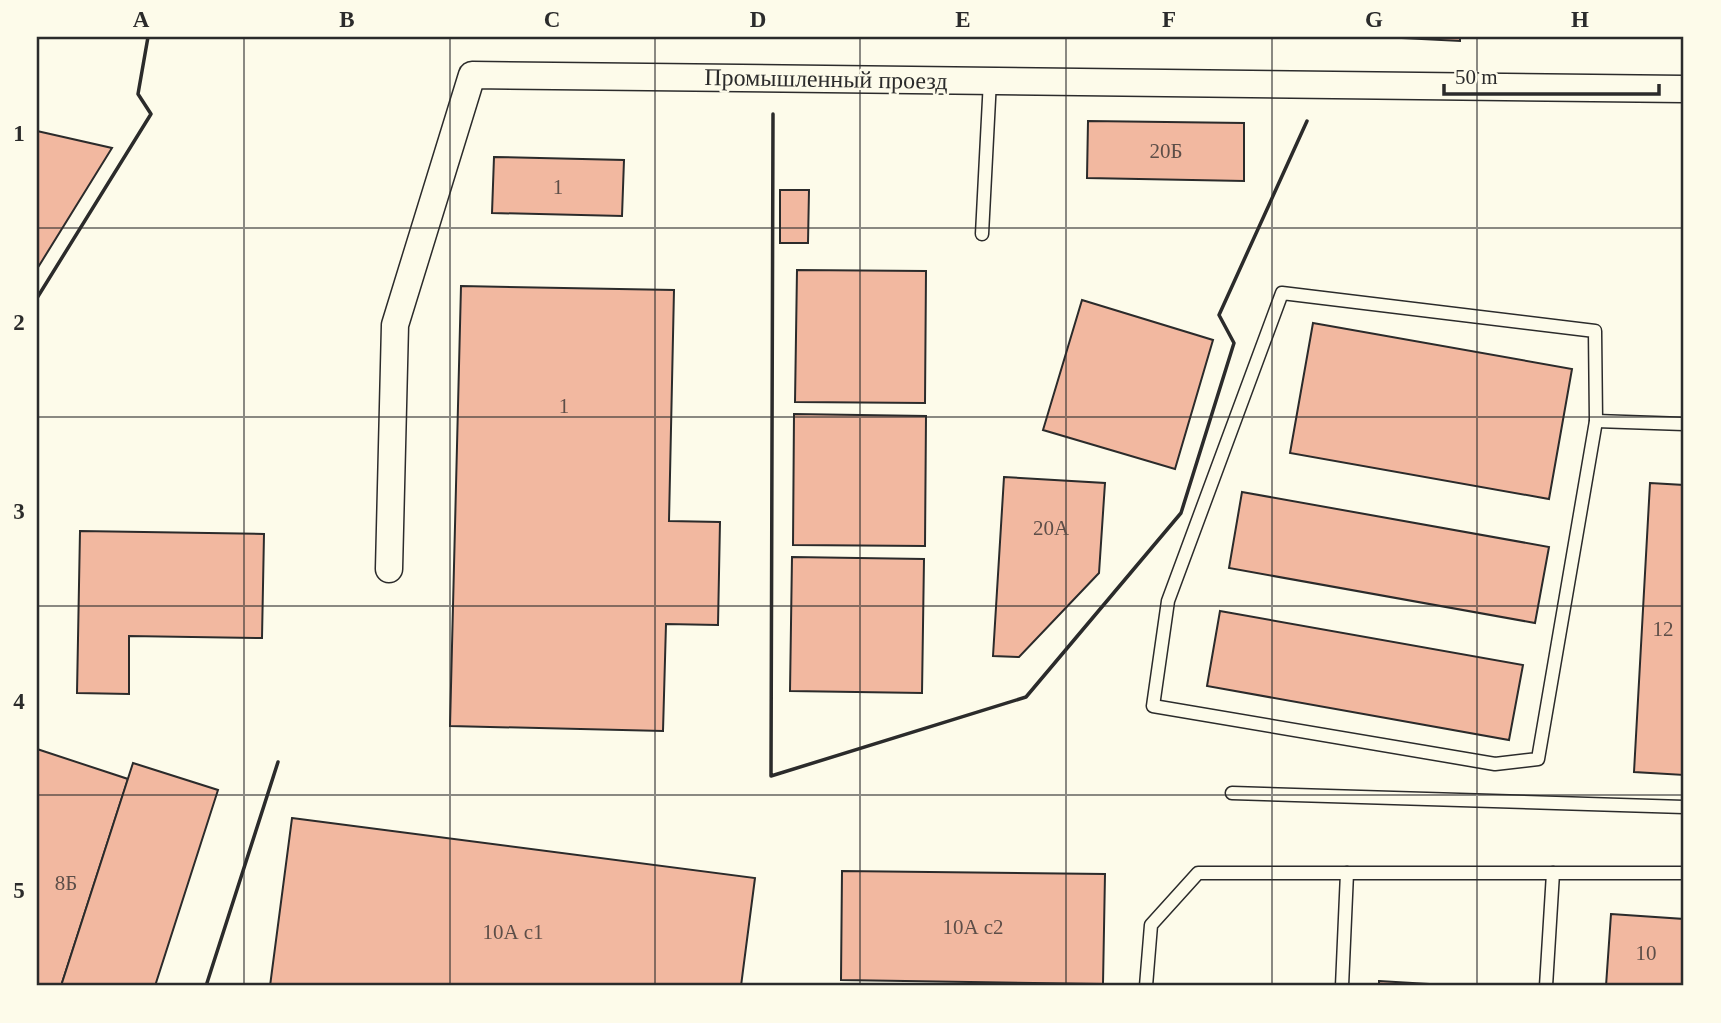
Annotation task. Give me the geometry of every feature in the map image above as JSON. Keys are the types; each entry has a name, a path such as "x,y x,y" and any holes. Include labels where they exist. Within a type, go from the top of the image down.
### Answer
{"street":[{"name":"Промышленный проезд","path":"389,569 395,325 472,75 1684,89"}],"lane":[{"path":"982,234 990,80"},
{"path":"1282,293 1595,331 1596,421 1538,760 1494,764 1153,706 1168,601 1282,293"},
{"path":"1596,421 1684,424"},
{"path":"1232,793 1684,807"},
{"path":"1146,986 1151,926 1198,873 1684,873"},
{"path":"1342,986 1347,873"},
{"path":"1546,986 1553,873"}],"building":[{"path":"1382,37 1460,37 1460,41"},
{"path":"1088,121 1244,123 1244,181 1087,178"},
{"path":"37,131 112,148 37,269"},
{"path":"494,157 624,160 622,216 492,213"},
{"path":"780,190 809,190 808,243 780,243"},
{"path":"797,270 926,271 925,403 795,402"},
{"path":"461,286 674,290 669,521 720,522 718,625 666,624 663,731 450,726"},
{"path":"1082,300 1213,340 1175,469 1043,430"},
{"path":"1313,323 1572,369 1549,499 1290,453"},
{"path":"794,414 926,416 925,546 793,545"},
{"path":"1004,477 1105,483 1099,573 1019,657 993,656"},
{"path":"1650,483 1684,485 1684,775 1634,772"},
{"path":"1242,492 1549,547 1535,623 1229,568"},
{"path":"80,531 264,534 262,638 129,636 129,694 77,693"},
{"path":"792,557 924,559 922,693 790,691"},
{"path":"1220,611 1523,665 1509,740 1207,686"},
{"path":"37,749 128,779 61,986 37,986"},
{"path":"133,763 218,790 155,986 61,986"},
{"path":"292,818 755,878 741,986 270,986"},
{"path":"842,871 1105,874 1103,984 841,980"},
{"path":"1611,914 1684,919 1684,986 1606,986"},
{"path":"1379,981 1463,986 1379,986"}],"wall":[{"path":"37,298 151,114 138,94 148,37"},
{"path":"773,114 771,776 1026,697 1181,513 1234,343 1219,315 1307,121"},
{"path":"206,986 278,762"}]}
